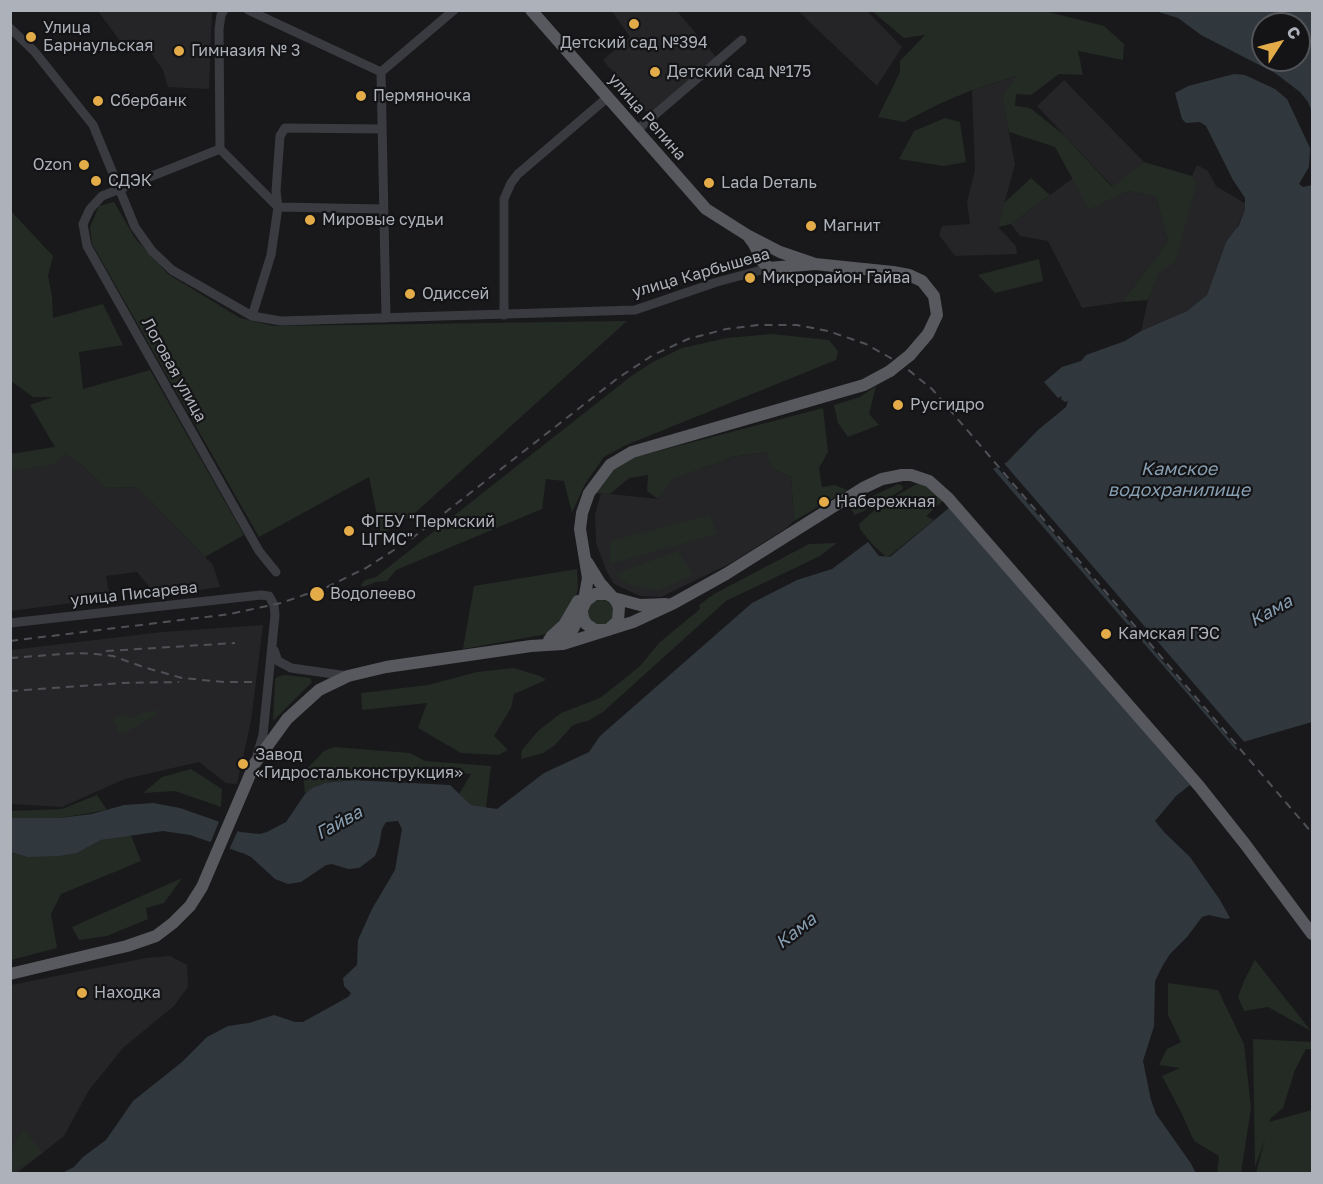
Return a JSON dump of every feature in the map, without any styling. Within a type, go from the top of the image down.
[{"type":"main road","name":"улица Репина","points":[[531,10],[706,209],[747,235],[780,252],[815,264]]},
{"type":"main road","points":[[747,235],[759,255],[775,267],[780,252]]},
{"type":"main road","name":"улица Карбышева","points":[[583,608],[588,585],[587,562],[580,536],[582,513],[589,493],[610,465],[632,452],[864,385],[890,371],[910,355],[928,334],[936,319],[936,303],[927,285],[909,275],[815,264],[775,267]]},
{"type":"main road","points":[[10,974],[128,946],[156,936],[173,923],[190,906],[202,887],[255,763],[280,727],[295,710],[319,690],[348,676],[386,667],[570,642],[633,622],[674,603],[882,479],[911,475],[929,481],[939,488],[953,504],[1199,786],[1312,934]]},
{"type":"main road","points":[[531,646],[548,640],[572,613],[583,586],[587,562]]},
{"type":"main road","name":"улица Карбышева","points":[[587,562],[600,584],[614,598]]},
{"type":"main road","points":[[531,646],[569,632],[578,621],[589,598],[596,594],[649,606],[674,603]]},
{"type":"main road","points":[[583,608],[583,618],[589,626],[598,631],[608,630],[616,624],[620,614],[614,598]]},
{"type":"street","points":[[224,10],[219,29],[220,149],[278,207],[383,209]]},
{"type":"street","points":[[248,10],[381,72]]},
{"type":"street","points":[[381,72],[454,10]]},
{"type":"street","name":"улица Карбышева","points":[[10,28],[34,51],[93,125],[135,227],[158,257],[172,270],[252,316],[281,321],[635,310],[775,267]]},
{"type":"street","points":[[637,130],[742,40]]},
{"type":"street","points":[[381,72],[386,318]]},
{"type":"street","points":[[504,315],[504,199],[511,183],[518,174],[608,98]]},
{"type":"street","points":[[252,316],[271,255],[278,207],[276,191],[280,136],[285,128],[382,129]]},
{"type":"street","name":"Логовая улица","points":[[220,149],[102,196],[90,209],[83,224],[87,246],[259,550],[276,572]]},
{"type":"street","points":[[753,272],[759,255]]},
{"type":"street","name":"улица Писарева","points":[[10,623],[261,595],[269,596],[274,605],[273,648]]},
{"type":"street","points":[[273,648],[278,661],[291,668],[348,676]]},
{"type":"street","points":[[255,763],[263,735],[273,648]]},
{"type":"shaded area","name":"Детский сад №175","points":[[611,10],[677,11],[716,57],[650,116],[603,60],[630,37]]},
{"type":"shaded area","name":"Гимназия № 3","points":[[98,11],[212,11],[209,89],[168,87],[163,70],[152,54],[133,42],[125,48]]},
{"type":"shaded area","points":[[798,11],[867,11],[902,47],[877,86]]},
{"type":"shaded area","points":[[872,11],[1045,11],[1104,26],[1124,44],[1123,60],[1078,51],[1083,75],[1059,74],[1031,95],[1016,94],[1015,106],[1030,108],[1064,135],[1112,187],[1144,162],[1192,176],[1197,182],[1175,262],[1159,273],[1148,300],[1122,302],[1168,241],[1156,197],[1129,191],[1089,209],[1055,147],[1009,132],[1002,96],[1016,76],[972,90],[904,122],[878,117],[900,72],[900,61],[925,35],[904,38]]},
{"type":"shaded area","points":[[1017,76],[1002,96],[1015,164],[998,227],[1016,246],[1017,254],[955,256],[939,235],[942,226],[970,224],[967,202],[975,170],[972,90]]},
{"type":"shaded area","points":[[1064,80],[1144,162],[1113,187],[1037,106]]},
{"type":"shaded area","points":[[945,118],[960,122],[966,162],[944,166],[899,159],[914,131]]},
{"type":"shaded area","points":[[1197,165],[1208,171],[1216,186],[1246,204],[1245,209],[1236,230],[1226,242],[1207,295],[1187,311],[1141,331],[1148,300],[1197,183],[1192,176]]},
{"type":"shaded area","points":[[1031,178],[1050,195],[1011,224],[998,227],[1004,203]]},
{"type":"shaded area","points":[[1073,178],[1089,208],[1129,191],[1156,197],[1168,241],[1122,302],[1082,308],[1048,241],[1020,236],[1011,224]]},
{"type":"shaded area","points":[[114,202],[135,238],[168,274],[240,318],[274,326],[627,321],[416,512],[381,535],[369,477],[259,537],[92,244],[90,227],[99,206]]},
{"type":"shaded area","points":[[11,211],[53,256],[48,276],[53,318],[103,304],[123,345],[79,352],[83,389],[150,370],[244,535],[205,557],[137,487],[106,488],[82,465],[65,454],[52,465],[11,471],[11,454],[55,447],[30,405],[53,397],[33,397],[11,381]]},
{"type":"shaded area","points":[[1039,259],[1043,281],[995,293],[978,275]]},
{"type":"shaded area","points":[[772,334],[829,340],[838,351],[836,360],[624,446],[604,457],[585,484],[572,513],[564,481],[546,479],[542,509],[396,570],[387,581],[363,587],[361,585],[365,580],[376,577],[630,377],[651,363],[682,348],[727,338]]},
{"type":"shaded area","points":[[876,386],[869,414],[879,425],[848,437],[838,423],[834,405],[860,397]]},
{"type":"shaded area","points":[[823,408],[828,452],[819,468],[822,487],[835,485],[847,490],[794,521],[791,477],[772,468],[766,452],[733,457],[673,479],[658,499],[647,491],[648,475],[629,478],[610,494],[595,493],[611,472],[628,459]]},
{"type":"shaded area","points":[[55,447],[82,465],[106,488],[137,487],[213,565],[220,587],[157,596],[137,572],[106,576],[110,598],[11,611],[11,454]]},
{"type":"shaded area","points":[[766,452],[772,468],[791,477],[794,521],[785,529],[731,563],[661,597],[640,596],[614,584],[596,543],[595,515],[601,493],[658,499],[672,479],[733,457]]},
{"type":"shaded area","points":[[920,482],[944,500],[926,516],[934,520],[887,558],[872,544],[860,529],[859,524],[880,505]]},
{"type":"shaded area","points":[[898,484],[903,486],[902,490],[888,498],[878,500],[864,511],[855,515],[851,509],[873,496]]},
{"type":"shaded area","points":[[710,515],[717,534],[610,564],[610,541]]},
{"type":"shaded area","points":[[837,543],[820,556],[726,601],[603,712],[590,720],[573,725],[554,746],[543,753],[521,759],[522,750],[538,731],[561,713],[600,698],[639,667],[660,642],[700,609],[699,605],[714,594],[809,544]]},
{"type":"shaded area","points":[[678,551],[693,575],[657,591],[628,584],[615,574]]},
{"type":"shaded area","points":[[577,569],[578,589],[573,606],[563,622],[547,634],[463,649],[474,586]]},
{"type":"shaded area","points":[[601,600],[610,604],[614,613],[610,622],[601,626],[592,622],[588,613],[592,604]]},
{"type":"shaded area","points":[[263,625],[251,721],[237,784],[226,783],[199,762],[125,779],[62,807],[11,804],[11,650],[162,632]]},
{"type":"shaded area","points":[[514,668],[546,680],[514,694],[511,708],[494,736],[508,750],[498,755],[461,753],[418,728],[427,703],[362,710],[361,693],[428,685],[477,672]]},
{"type":"shaded area","points":[[285,675],[310,678],[312,682],[273,721],[275,679]]},
{"type":"shaded area","points":[[158,710],[155,715],[123,734],[117,731],[112,720],[117,716],[126,715],[133,718],[141,713]]},
{"type":"shaded area","points":[[334,747],[410,753],[425,761],[491,766],[486,808],[471,805],[459,794],[471,774],[361,767],[354,780],[325,783],[312,788],[305,794],[303,773],[324,751]]},
{"type":"shaded area","points":[[191,769],[222,789],[221,807],[175,791],[143,793],[162,777]]},
{"type":"shaded area","points":[[97,795],[107,810],[60,818],[11,818],[10,811],[62,809]]},
{"type":"shaded area","points":[[131,835],[141,861],[61,894],[51,914],[57,948],[11,960],[11,852],[27,857],[77,853],[101,840]]},
{"type":"shaded area","points":[[182,878],[164,903],[146,908],[148,919],[107,936],[79,940],[72,927]]},
{"type":"shaded area","points":[[170,956],[187,965],[188,987],[174,1006],[124,1047],[89,1090],[64,1136],[17,1173],[11,1174],[11,985],[146,958]]},
{"type":"shaded area","points":[[1255,960],[1311,1031],[1268,1007],[1244,1011],[1238,997]]},
{"type":"shaded area","points":[[1168,983],[1218,990],[1244,1044],[1251,1108],[1241,1173],[1217,1173],[1219,1156],[1194,1141],[1162,1076],[1180,1068],[1159,1065],[1167,1049],[1181,1042],[1168,1015]]},
{"type":"shaded area","points":[[1253,1039],[1312,1042],[1312,1049],[1306,1049],[1295,1070],[1283,1108],[1269,1122],[1312,1110],[1312,1173],[1256,1173],[1265,1139],[1255,1167]]},
{"type":"shaded area","points":[[23,1129],[43,1153],[11,1173],[11,1150]]},
{"type":"water","points":[[1155,11],[1312,11],[1312,112],[1300,92],[1273,72],[1311,72],[1311,12],[1251,12],[1251,61],[1201,35],[1178,18]]},
{"type":"water","name":"Камское водохранилище","points":[[1234,74],[1245,75],[1275,89],[1287,99],[1310,148],[1309,167],[1299,184],[1303,187],[1312,185],[1312,722],[1243,742],[1236,750],[993,469],[1007,462],[1038,430],[1066,407],[1068,401],[1061,399],[1062,396],[1058,398],[1044,382],[1062,367],[1081,361],[1086,355],[1125,341],[1141,331],[1187,311],[1207,295],[1226,242],[1239,225],[1245,209],[1245,198],[1233,180],[1206,126],[1200,122],[1186,123],[1182,119],[1175,93],[1188,86]]},
{"type":"water","points":[[950,507],[1190,785],[1176,796],[1155,821],[1190,857],[1230,918],[1209,915],[1202,917],[1163,965],[1155,981],[1154,1026],[1143,1061],[1156,1114],[1196,1173],[62,1173],[74,1167],[83,1157],[106,1140],[133,1101],[182,1062],[207,1037],[228,1026],[249,1023],[274,1015],[295,1022],[303,1022],[348,997],[351,993],[344,986],[343,978],[357,965],[358,940],[372,909],[395,870],[402,829],[398,821],[386,822],[375,856],[359,868],[348,869],[332,864],[326,865],[301,882],[288,884],[275,879],[245,854],[190,835],[163,831],[101,840],[77,853],[27,857],[11,852],[10,818],[60,818],[92,814],[124,805],[153,803],[180,808],[240,832],[260,834],[286,822],[305,794],[312,788],[325,783],[354,780],[450,785],[471,805],[497,809],[544,773],[589,752],[600,736],[752,603],[797,580],[832,569],[868,542],[879,556],[890,557]]},
{"type":"pier","points":[[1002,461],[1246,744],[1239,750],[996,466]]},
{"type":"pier","points":[[220,819],[239,828],[228,852],[210,844]]},
{"type":"railway","points":[[10,641],[230,614],[281,603],[327,587],[366,568],[411,539],[618,378],[653,355],[688,339],[726,329],[758,325],[797,325],[828,331],[866,344],[901,364],[932,389],[1312,833]]},
{"type":"railway","points":[[106,651],[235,643]]},
{"type":"railway","points":[[10,658],[76,653],[96,654],[113,656],[182,678],[256,682]]},
{"type":"railway","points":[[10,691],[122,683],[179,682]]},
{"type":"place","name":"Детский сад №394","points":[[634,24]]},
{"type":"place","name":"Улица Барнаульская","points":[[31,37]]},
{"type":"place","name":"Гимназия № 3","points":[[179,51]]},
{"type":"place","name":"Детский сад №175","points":[[655,72]]},
{"type":"place","name":"Пермяночка","points":[[361,96]]},
{"type":"place","name":"Сбербанк","points":[[98,101]]},
{"type":"place","name":"Ozon","points":[[84,165]]},
{"type":"place","name":"СДЭК","points":[[96,181]]},
{"type":"place","name":"Lada Dеталь","points":[[709,183]]},
{"type":"place","name":"Мировые судьи","points":[[310,220]]},
{"type":"place","name":"Магнит","points":[[811,226]]},
{"type":"place","name":"Микрорайон Гайва","points":[[750,278]]},
{"type":"place","name":"Одиссей","points":[[410,294]]},
{"type":"place","name":"Русгидро","points":[[898,405]]},
{"type":"place","name":"Набережная","points":[[824,502]]},
{"type":"place","name":"ФГБУ \"Пермский ЦГМС\"","points":[[349,531]]},
{"type":"place","name":"Водолеево","points":[[317,594]]},
{"type":"place","name":"Камская ГЭС","points":[[1106,634]]},
{"type":"place","name":"Завод «Гидростальконструкция»","points":[[243,764]]},
{"type":"place","name":"Находка","points":[[82,993]]},
{"type":"water label","name":"Кама","points":[[1271,611]]},
{"type":"water label","name":"Гайва","points":[[339,823]]},
{"type":"water label","name":"Кама","points":[[796,931]]}]
